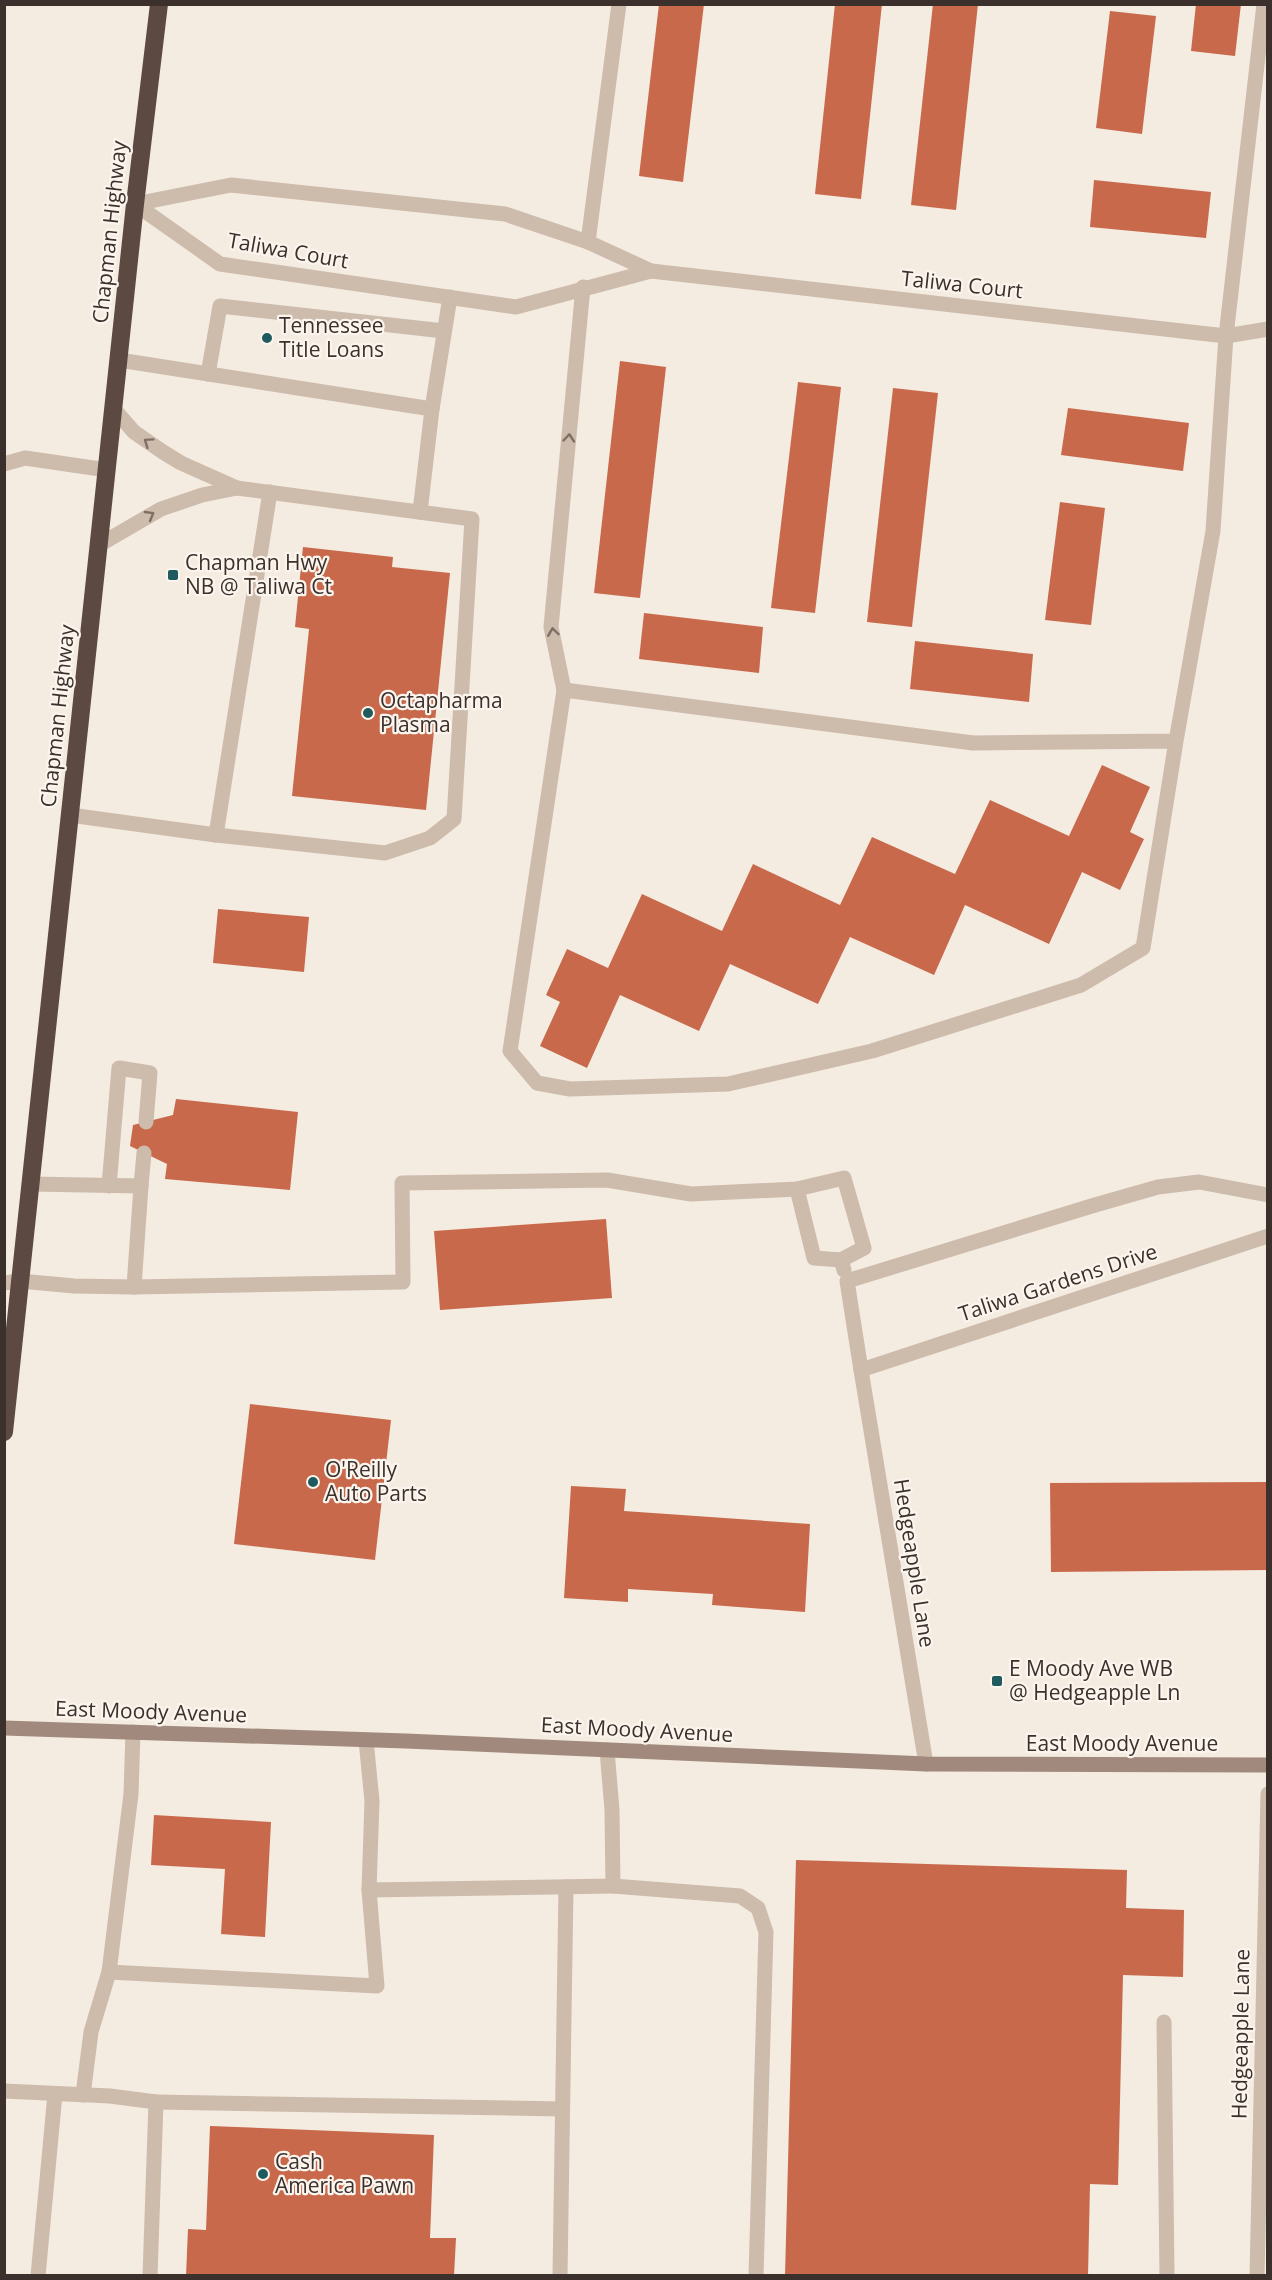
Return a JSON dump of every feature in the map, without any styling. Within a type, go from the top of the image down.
[{"type":"highway","name":"Chapman Highway","points":[[4,1432],[12,1282],[30,1184],[135,204],[159,4]]},
{"type":"main road","name":"East Moody Avenue","points":[[4,1728],[366,1740],[926,1764],[1268,1765]]},
{"type":"street","points":[[588,242],[619,4]]},
{"type":"street","points":[[583,287],[551,627],[564,690],[510,1051],[537,1083],[570,1089],[728,1084],[872,1051],[1081,985],[1143,948],[1213,531],[1226,336],[1264,4]]},
{"type":"street","name":"Taliwa Court","points":[[135,204],[231,185],[505,214],[588,242],[651,271],[1226,336],[1268,329]]},
{"type":"street","name":"Taliwa Court","points":[[135,204],[220,264],[516,307],[583,287],[651,271]]},
{"type":"street","points":[[420,512],[432,409],[450,297]]},
{"type":"street","points":[[208,374],[220,306],[444,331]]},
{"type":"street","points":[[119,360],[432,409]]},
{"type":"street","points":[[70,815],[216,835],[385,853],[430,838],[454,819],[472,519],[237,488],[181,463],[163,452],[134,432],[113,408]]},
{"type":"street","points":[[4,464],[26,458],[107,470]]},
{"type":"street","points":[[99,544],[161,509],[202,495],[237,488]]},
{"type":"street","points":[[216,835],[270,492]]},
{"type":"street","points":[[564,690],[973,743],[1176,741]]},
{"type":"street","points":[[109,1186],[119,1068],[150,1073],[146,1122]]},
{"type":"street","points":[[135,1287],[144,1153]]},
{"type":"street","points":[[12,1282],[135,1287],[403,1282],[402,1183],[607,1180],[691,1194],[796,1190],[844,1178],[864,1248],[841,1260],[814,1258],[796,1190]]},
{"type":"street","points":[[847,1281],[1095,1204],[1158,1187],[1199,1182],[1268,1195]]},
{"type":"street","points":[[30,1184],[141,1186]]},
{"type":"street","name":"Taliwa Gardens Drive","points":[[861,1370],[1268,1236]]},
{"type":"street","name":"Hedgeapple Lane","points":[[841,1260],[847,1281],[926,1764]]},
{"type":"street","points":[[83,2095],[91,2032],[109,1972],[131,1794],[133,1732]]},
{"type":"street","points":[[109,1972],[377,1986],[369,1890],[372,1802],[366,1740]]},
{"type":"street","points":[[607,1750],[612,1810],[613,1886]]},
{"type":"street","name":"Hedgeapple Lane","points":[[1257,2276],[1268,1794]]},
{"type":"street","points":[[369,1890],[613,1886],[740,1896],[758,1908],[766,1932],[756,2276]]},
{"type":"street","points":[[560,2276],[566,1887]]},
{"type":"street","points":[[1164,2022],[1167,2276]]},
{"type":"street","points":[[4,2091],[156,2102],[562,2109]]},
{"type":"street","points":[[38,2276],[55,2094]]},
{"type":"street","points":[[150,2276],[156,2102]]},
{"type":"building","points":[[659,4],[704,4],[683,182],[639,176]]},
{"type":"building","points":[[835,4],[882,4],[861,199],[815,194]]},
{"type":"building","points":[[933,4],[978,4],[956,210],[911,205]]},
{"type":"building","points":[[1196,4],[1241,4],[1235,56],[1191,51]]},
{"type":"building","points":[[1110,11],[1156,16],[1142,134],[1096,128]]},
{"type":"building","points":[[1094,180],[1211,192],[1206,238],[1090,227]]},
{"type":"building","points":[[620,361],[666,367],[640,598],[594,593]]},
{"type":"building","points":[[798,382],[841,387],[815,613],[771,608]]},
{"type":"building","points":[[893,388],[938,393],[912,627],[867,622]]},
{"type":"building","points":[[1068,408],[1189,423],[1183,471],[1061,455]]},
{"type":"building","points":[[1060,502],[1105,508],[1091,625],[1045,620]]},
{"type":"building","name":"Octapharma Plasma","points":[[303,547],[393,557],[392,567],[450,573],[426,810],[292,796],[309,629],[295,627]]},
{"type":"building","points":[[644,613],[763,627],[759,673],[639,659]]},
{"type":"building","points":[[915,641],[1033,654],[1029,702],[910,689]]},
{"type":"building","points":[[1102,765],[1150,787],[1130,832],[1144,839],[1120,890],[1082,872],[1049,944],[965,905],[934,975],[850,937],[818,1004],[730,964],[699,1031],[620,995],[587,1068],[540,1046],[560,1002],[546,995],[567,949],[608,968],[642,894],[722,931],[753,864],[840,905],[872,837],[955,874],[990,800],[1069,836]]},
{"type":"building","points":[[218,909],[309,917],[304,972],[213,963]]},
{"type":"building","points":[[176,1099],[298,1112],[290,1190],[165,1179],[167,1164],[130,1146],[133,1125],[173,1115]]},
{"type":"building","points":[[606,1219],[612,1298],[440,1310],[434,1231]]},
{"type":"building","name":"O'Reilly Auto Parts","points":[[250,1404],[391,1420],[375,1560],[234,1544]]},
{"type":"building","points":[[1268,1482],[1268,1570],[1051,1572],[1050,1483]]},
{"type":"building","points":[[571,1486],[626,1489],[624,1511],[810,1524],[805,1612],[712,1605],[713,1594],[628,1589],[628,1602],[564,1598]]},
{"type":"building","points":[[154,1815],[271,1822],[265,1937],[221,1934],[225,1869],[151,1865]]},
{"type":"building","points":[[796,1860],[1127,1870],[1126,1908],[1184,1910],[1183,1977],[1123,1975],[1118,2185],[1090,2184],[1088,2276],[785,2276]]},
{"type":"building","points":[[210,2126],[434,2135],[430,2238],[456,2238],[454,2276],[186,2276],[188,2229],[206,2230]]},
{"type":"place","name":"Tennessee Title Loans","points":[[267,338]]},
{"type":"place","name":"Chapman Hwy NB @ Taliwa Ct","points":[[173,575]]},
{"type":"place","name":"Octapharma Plasma","points":[[368,713]]},
{"type":"place","name":"O'Reilly Auto Parts","points":[[313,1482]]},
{"type":"place","name":"E Moody Ave WB @ Hedgeapple Ln","points":[[997,1681]]},
{"type":"place","name":"Cash America Pawn","points":[[263,2174]]}]
